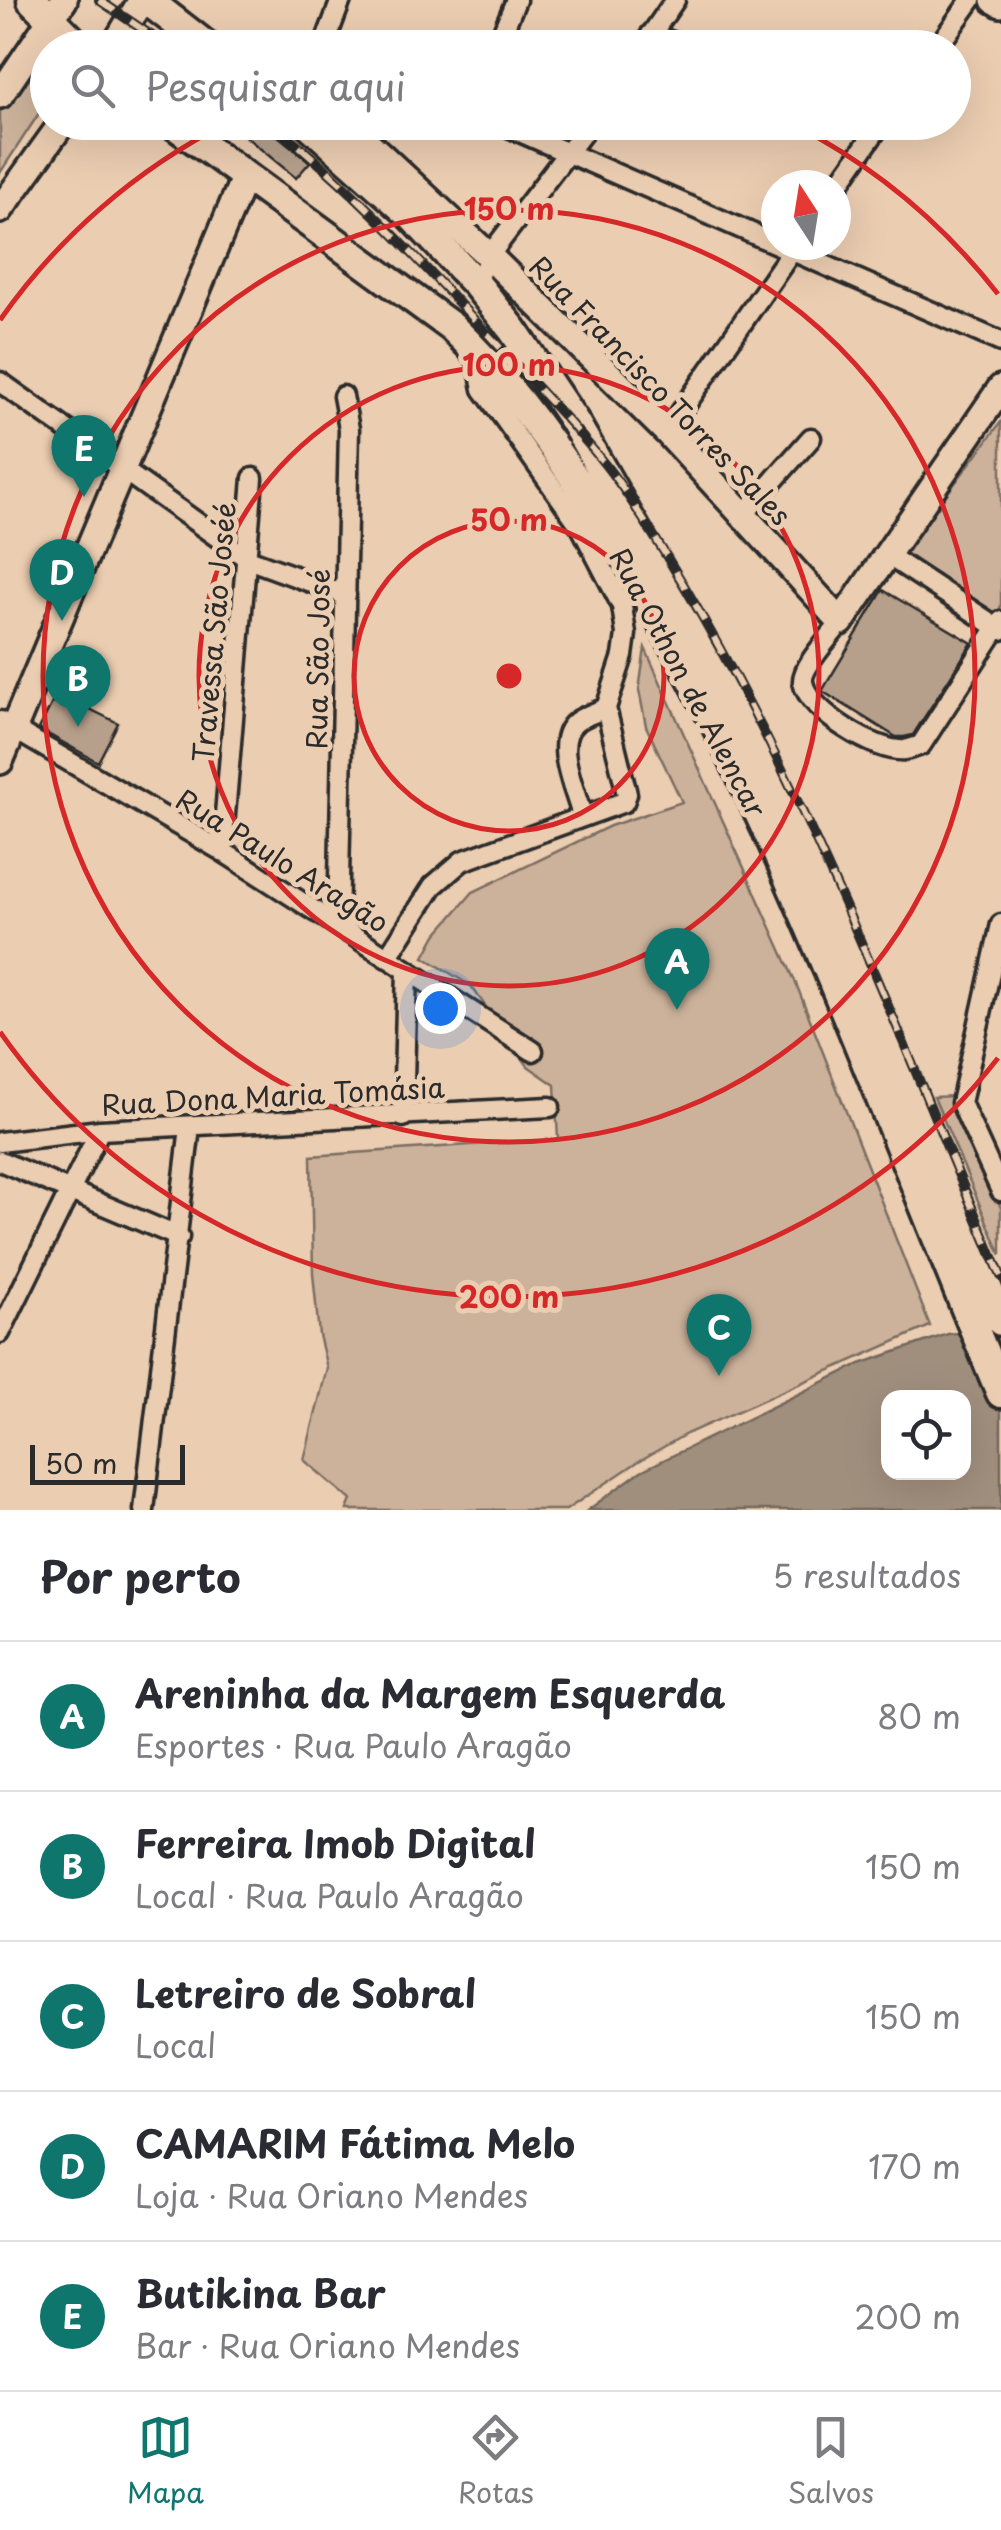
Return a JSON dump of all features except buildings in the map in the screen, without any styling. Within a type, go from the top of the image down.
[{"type":"main road","points":[[145,0],[185,30]]},
{"type":"main road","points":[[49,7],[66,30]]},
{"type":"main road","name":"Rua Othon de Alencar","points":[[194,140],[404,291],[476,350],[547,439],[657,612],[727,746],[772,838],[956,1252],[1001,1322]]},
{"type":"main road","name":"Rua Othon de Alencar","points":[[326,140],[411,216],[513,330],[574,421],[756,745],[814,869],[956,1252],[1001,1393]]},
{"type":"street","points":[[125,30],[145,0]]},
{"type":"street","points":[[330,30],[341,0]]},
{"type":"street","points":[[504,30],[516,0]]},
{"type":"street","points":[[653,30],[675,0]]},
{"type":"street","points":[[950,30],[971,0]]},
{"type":"street","points":[[994,0],[1001,4]]},
{"type":"street","points":[[36,30],[49,7]]},
{"type":"street","points":[[0,95],[30,41]]},
{"type":"street","points":[[0,210],[50,140]]},
{"type":"street","name":"Rua Francisco Torres Sales","points":[[365,140],[667,432],[841,622]]},
{"type":"street","points":[[538,140],[761,235]]},
{"type":"street","points":[[477,286],[489,256],[579,140]]},
{"type":"street","points":[[849,170],[869,140]]},
{"type":"street","points":[[0,761],[7,725],[121,471],[244,178]]},
{"type":"street","points":[[667,432],[786,260]]},
{"type":"street","points":[[818,260],[1001,342]]},
{"type":"street","points":[[387,958],[433,886],[462,861],[624,802],[627,785],[606,708],[623,656],[626,634],[622,606],[580,527],[483,389],[476,350]]},
{"type":"street","points":[[0,382],[248,560],[346,595]]},
{"type":"street","points":[[889,556],[1000,626],[920,745],[904,750],[889,748],[839,725],[810,697],[803,683],[804,670],[889,556],[1001,388]]},
{"type":"street","name":"Rua São José","points":[[338,924],[349,430],[342,396]]},
{"type":"street","points":[[744,516],[812,438]]},
{"type":"street","name":"Travessa São Joséé","points":[[222,851],[253,478]]},
{"type":"street","points":[[582,816],[564,748],[567,734],[576,722],[606,708]]},
{"type":"street","name":"Rua Paulo Aragão","points":[[7,725],[222,851],[533,1051]]},
{"type":"street","points":[[1001,924],[961,1103],[1001,1191]]},
{"type":"street","points":[[403,1116],[408,970]]},
{"type":"street","name":"Rua Dona Maria Tomásia","points":[[0,1142],[100,1130],[550,1106]]},
{"type":"street","points":[[144,1510],[190,1127]]},
{"type":"street","points":[[0,1333],[100,1130]]},
{"type":"street","points":[[0,1162],[179,1237]]},
{"type":"shaded area","points":[[30,68],[30,127],[0,173],[0,112]]},
{"type":"shaded area","points":[[1001,422],[1001,606],[997,614],[901,555]]},
{"type":"shaded area","points":[[645,648],[795,981],[930,1326],[686,1434],[566,1510],[347,1510],[351,1500],[304,1460],[327,1368],[319,1335],[313,1273],[311,1156],[558,1139],[555,1085],[528,1066],[471,986],[424,957],[436,935],[473,892],[610,826],[682,802],[646,726],[639,690]]},
{"type":"shaded area","points":[[955,1096],[1001,1208],[1001,1255],[934,1097]]},
{"type":"shaded area","points":[[1001,1329],[1001,1510],[588,1510],[641,1471],[860,1364],[948,1334]]},
{"type":"railway","points":[[99,0],[143,30]]},
{"type":"railway","points":[[291,140],[364,205],[569,422],[626,493],[684,585],[737,680],[832,875],[1001,1276]]},
{"type":"place","name":"Butikina Bar","points":[[84,497]]},
{"type":"place","name":"CAMARIM Fátima Melo","points":[[62,621]]},
{"type":"place","name":"Ferreira Imob Digital","points":[[78,727]]},
{"type":"place","name":"Areninha da Margem Esquerda","points":[[677,1010]]},
{"type":"place","name":"Letreiro de Sobral","points":[[719,1376]]}]
